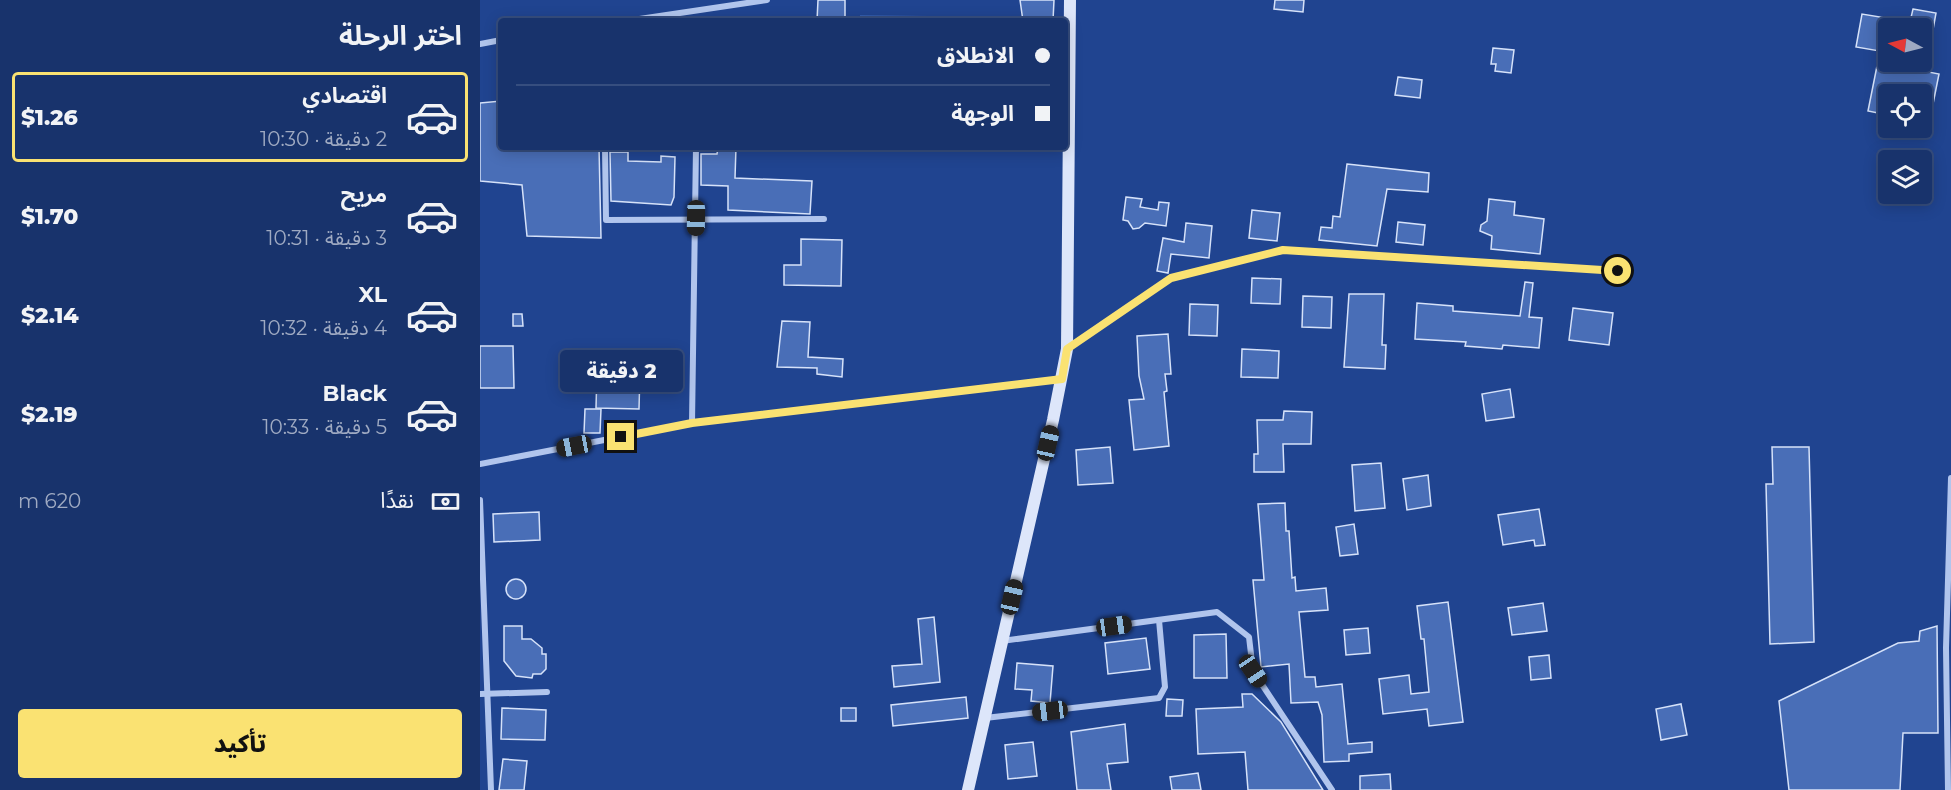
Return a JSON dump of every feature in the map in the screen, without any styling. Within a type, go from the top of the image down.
[{"type":"street","points":[[647,18],[697,11],[714,4],[767,0]]},
{"type":"street","points":[[968,790],[1067,349],[1070,0]]},
{"type":"street","points":[[697,11],[697,18]]},
{"type":"street","points":[[480,44],[498,41]]},
{"type":"street","points":[[605,150],[606,220],[825,219]]},
{"type":"street","points":[[692,423],[696,150]]},
{"type":"street","points":[[1067,349],[1171,278],[1283,250],[1618,271]]},
{"type":"street","points":[[480,464],[692,423],[1062,379]]},
{"type":"street","points":[[1948,790],[1951,478]]},
{"type":"street","points":[[480,500],[491,790]]},
{"type":"street","points":[[1002,642],[1217,612],[1249,637],[1253,671],[1332,790]]},
{"type":"street","points":[[984,718],[1159,698],[1165,687],[1159,620]]},
{"type":"street","points":[[480,694],[547,692]]},
{"type":"shaded area","points":[[860,15],[930,16],[930,18],[860,18]]},
{"type":"building","points":[[818,0],[845,0],[845,18],[817,18]]},
{"type":"building","points":[[1020,0],[1054,0],[1053,18],[1023,18]]},
{"type":"building","points":[[1275,0],[1304,0],[1303,12],[1274,9]]},
{"type":"building","points":[[1913,9],[1936,13],[1932,35],[1932,18],[1911,18]]},
{"type":"building","points":[[1862,14],[1886,18],[1878,18],[1878,51],[1856,47]]},
{"type":"building","points":[[1493,48],[1514,50],[1511,73],[1495,71],[1496,64],[1491,64]]},
{"type":"building","points":[[1878,61],[1878,72],[1939,74],[1932,109],[1932,84],[1878,84],[1878,113],[1868,111]]},
{"type":"building","points":[[1398,77],[1422,80],[1420,98],[1395,95]]},
{"type":"building","points":[[498,101],[498,150],[599,150],[601,238],[527,236],[522,185],[480,181],[480,103]]},
{"type":"building","points":[[718,150],[736,150],[735,178],[812,181],[810,214],[728,210],[728,186],[701,185],[701,154],[717,154]]},
{"type":"building","points":[[610,152],[628,152],[628,161],[661,162],[661,156],[675,157],[674,197],[671,205],[611,201]]},
{"type":"building","points":[[1347,164],[1429,173],[1428,192],[1387,189],[1377,246],[1319,240],[1321,227],[1332,228],[1333,216],[1340,217]]},
{"type":"building","points":[[1126,197],[1142,199],[1140,207],[1158,210],[1159,202],[1169,203],[1166,226],[1145,223],[1133,229],[1128,221],[1123,220]]},
{"type":"building","points":[[1489,199],[1515,202],[1514,215],[1544,219],[1540,254],[1491,249],[1492,236],[1480,231],[1481,225],[1487,221]]},
{"type":"building","points":[[1252,210],[1280,213],[1277,241],[1249,238]]},
{"type":"building","points":[[1398,222],[1425,225],[1423,245],[1396,242]]},
{"type":"building","points":[[1186,223],[1212,226],[1209,258],[1171,254],[1168,273],[1157,271],[1163,238],[1184,242]]},
{"type":"building","points":[[801,239],[842,240],[841,286],[784,285],[784,265],[801,265]]},
{"type":"building","points":[[1252,278],[1281,279],[1280,304],[1251,303]]},
{"type":"building","points":[[1525,282],[1533,283],[1529,317],[1542,318],[1539,348],[1503,345],[1502,349],[1465,346],[1466,342],[1415,339],[1417,303],[1453,306],[1453,311],[1520,316]]},
{"type":"building","points":[[1349,294],[1384,294],[1382,345],[1386,345],[1385,369],[1344,367]]},
{"type":"building","points":[[1303,296],[1332,297],[1331,328],[1302,327]]},
{"type":"building","points":[[1190,304],[1218,305],[1217,336],[1189,335]]},
{"type":"building","points":[[1573,308],[1613,313],[1609,345],[1569,340]]},
{"type":"building","points":[[513,314],[522,314],[523,326],[513,326]]},
{"type":"building","points":[[782,321],[810,322],[808,357],[843,359],[842,377],[817,374],[817,368],[777,367]]},
{"type":"building","points":[[1168,334],[1171,374],[1165,374],[1167,391],[1164,392],[1169,446],[1134,450],[1129,400],[1144,399],[1139,376],[1137,336]]},
{"type":"building","points":[[480,346],[513,346],[514,388],[480,388]]},
{"type":"building","points":[[1242,349],[1279,351],[1278,378],[1241,377]]},
{"type":"building","points":[[597,370],[640,371],[639,409],[596,408]]},
{"type":"building","points":[[1510,389],[1514,417],[1486,421],[1482,394]]},
{"type":"building","points":[[585,409],[601,409],[600,433],[584,433]]},
{"type":"building","points":[[1284,411],[1312,412],[1311,444],[1283,444],[1284,472],[1254,472],[1254,454],[1258,454],[1257,420],[1283,420]]},
{"type":"building","points":[[1110,447],[1113,483],[1078,485],[1076,450]]},
{"type":"building","points":[[1772,447],[1809,447],[1814,642],[1770,644],[1766,484],[1773,484]]},
{"type":"building","points":[[1381,463],[1385,508],[1355,511],[1352,465]]},
{"type":"building","points":[[1428,475],[1431,506],[1407,510],[1403,479]]},
{"type":"building","points":[[1285,503],[1286,531],[1289,531],[1292,578],[1295,577],[1296,591],[1326,588],[1328,610],[1299,612],[1305,677],[1315,677],[1316,687],[1342,684],[1348,744],[1372,742],[1372,752],[1349,754],[1349,761],[1324,762],[1322,715],[1318,702],[1291,703],[1289,664],[1261,667],[1253,580],[1264,580],[1258,504]]},
{"type":"building","points":[[1539,509],[1545,545],[1535,546],[1534,540],[1503,545],[1498,515]]},
{"type":"building","points":[[539,512],[540,540],[494,542],[493,514]]},
{"type":"building","points":[[1354,524],[1358,554],[1340,556],[1336,527]]},
{"type":"building","points":[[516,579],[523,582],[526,589],[523,596],[516,599],[509,596],[506,589],[509,582]]},
{"type":"building","points":[[1448,602],[1463,722],[1429,726],[1427,709],[1383,714],[1379,679],[1409,675],[1411,694],[1429,692],[1424,639],[1421,639],[1417,606]]},
{"type":"building","points":[[1543,603],[1547,631],[1512,635],[1508,608]]},
{"type":"building","points":[[934,617],[940,682],[894,687],[892,666],[922,664],[918,619]]},
{"type":"building","points":[[504,626],[522,626],[522,639],[531,639],[542,648],[542,654],[546,654],[546,669],[541,674],[533,674],[532,678],[516,676],[504,661]]},
{"type":"building","points":[[1937,626],[1938,733],[1903,733],[1900,790],[1789,790],[1779,701],[1898,643],[1919,641],[1920,631]]},
{"type":"building","points":[[1368,628],[1370,653],[1346,655],[1344,630]]},
{"type":"building","points":[[1226,634],[1227,678],[1194,678],[1194,635]]},
{"type":"building","points":[[1146,638],[1150,669],[1108,674],[1105,643]]},
{"type":"building","points":[[1549,655],[1551,678],[1531,680],[1529,657]]},
{"type":"building","points":[[1017,663],[1053,666],[1050,703],[1031,701],[1032,690],[1015,689]]},
{"type":"building","points":[[1242,694],[1252,694],[1281,722],[1323,790],[1248,790],[1245,752],[1198,754],[1196,709],[1243,707]]},
{"type":"building","points":[[966,697],[968,718],[893,726],[891,705]]},
{"type":"building","points":[[1167,699],[1183,700],[1182,716],[1166,716]]},
{"type":"building","points":[[1681,704],[1687,735],[1661,740],[1656,709]]},
{"type":"building","points":[[502,708],[546,710],[545,740],[501,739]]},
{"type":"building","points":[[841,708],[856,708],[856,721],[841,721]]},
{"type":"building","points":[[1125,724],[1128,762],[1107,764],[1111,790],[1077,790],[1071,732]]},
{"type":"building","points":[[1033,742],[1037,776],[1008,779],[1005,745]]},
{"type":"building","points":[[503,759],[527,761],[524,790],[499,790]]},
{"type":"building","points":[[1198,773],[1201,790],[1172,790],[1170,777]]},
{"type":"building","points":[[1390,774],[1391,790],[1360,790],[1360,776]]},
{"type":"route","points":[[621,437],[692,423],[1062,379],[1067,349],[1171,278],[1283,250],[1618,271]]}]
